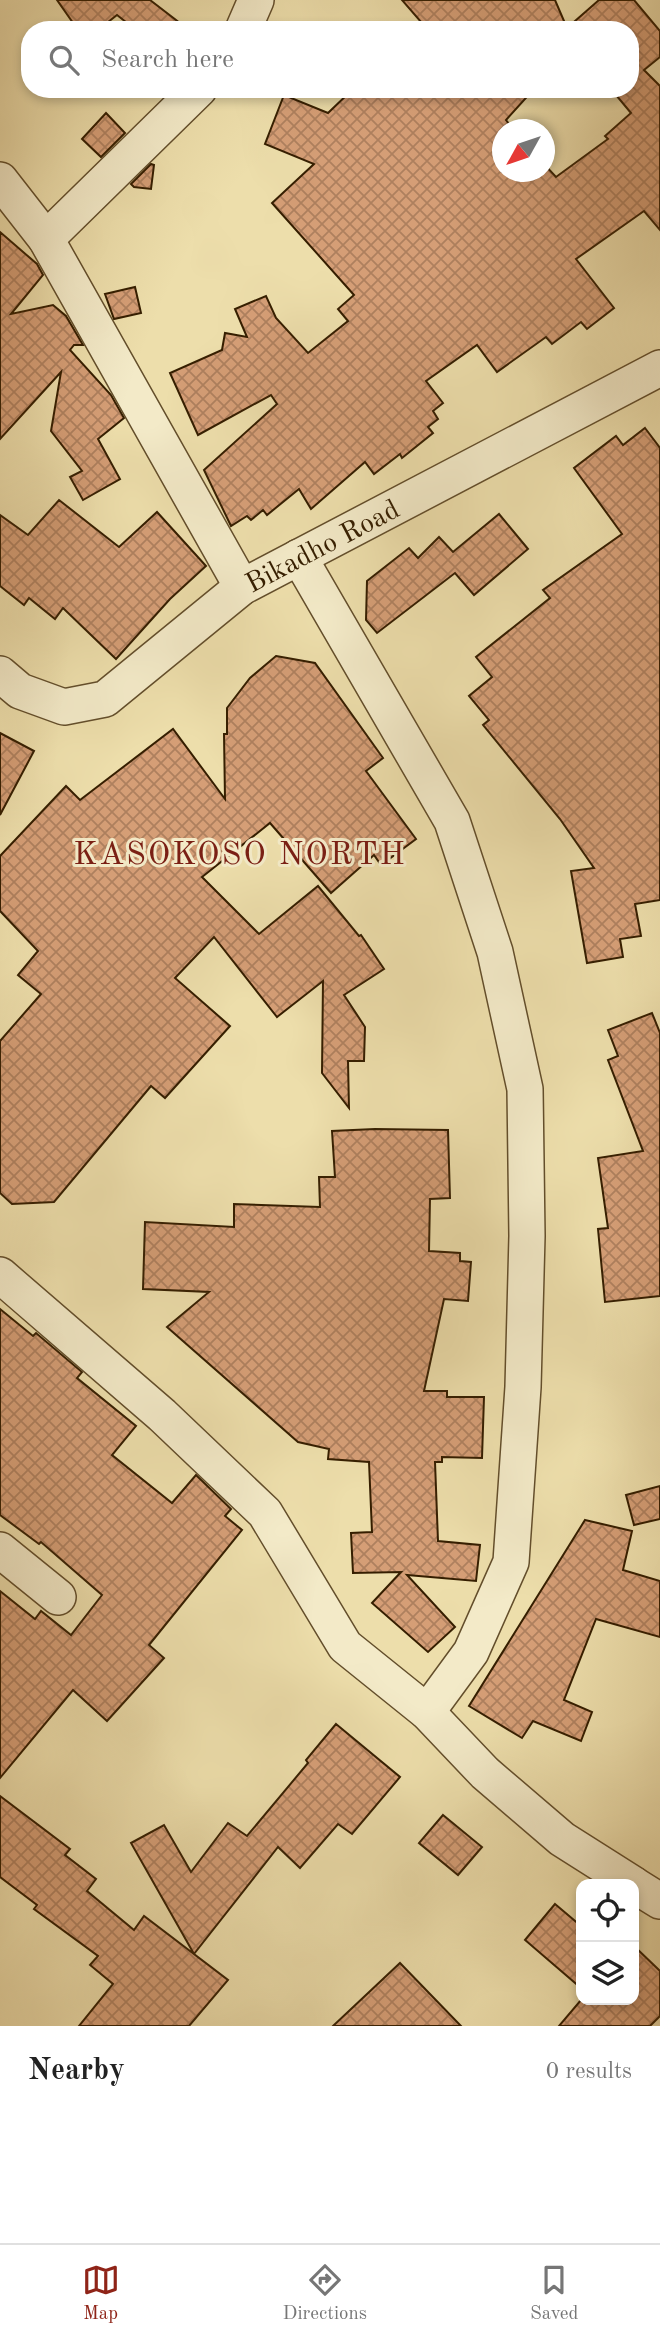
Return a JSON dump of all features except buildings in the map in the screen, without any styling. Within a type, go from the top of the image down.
[{"type":"street","points":[[247,21],[256,0]]},
{"type":"street","points":[[47,239],[190,98]]},
{"type":"street","points":[[0,180],[47,239],[242,587]]},
{"type":"street","name":"Bikadho Road","points":[[0,674],[20,691],[64,707],[105,699],[242,587],[660,368]]},
{"type":"street","points":[[299,557],[452,821],[495,953],[525,1089],[527,1236],[511,1562],[471,1652],[427,1712]]},
{"type":"street","points":[[0,1275],[162,1415],[265,1513],[345,1646],[427,1712],[485,1773],[562,1839],[625,1879]]},
{"type":"street","points":[[0,1550],[58,1597]]},
{"type":"street","points":[[639,1888],[660,1901]]},
{"type":"district","name":"KASOKOSO NORTH","points":[[240,853]]}]
